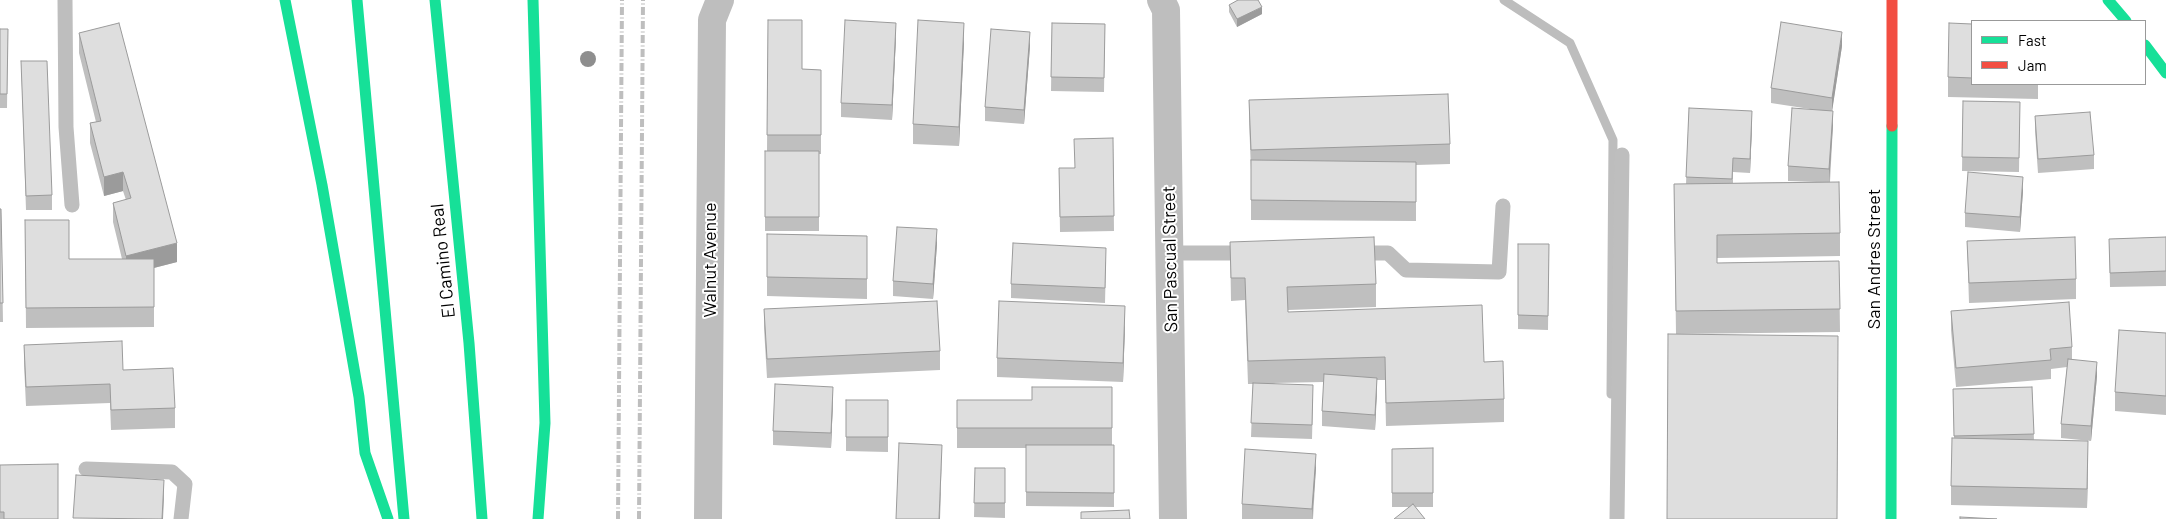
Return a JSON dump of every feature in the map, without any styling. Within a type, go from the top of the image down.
[{"type":"main road","points":[[284,0],[324,194],[359,397],[364,453],[388,519]]},
{"type":"main road","points":[[357,0],[404,519]]},
{"type":"main road","name":"El Camino Real","points":[[434,0],[469,343],[482,519]]},
{"type":"main road","points":[[534,0],[545,423],[538,519]]},
{"type":"main road","name":"San Andres Street","points":[[1891,519],[1892,0]]},
{"type":"main road","points":[[2108,0],[2125,20]]},
{"type":"street","name":"San Pascual Street","points":[[1161,0],[1166,10],[1173,519]]},
{"type":"street","name":"Walnut Avenue","points":[[708,519],[712,20],[719,1]]},
{"type":"lane","points":[[65,0],[66,127],[72,205]]},
{"type":"lane","points":[[1617,519],[1622,155]]},
{"type":"lane","points":[[1338,253],[1388,253],[1406,270],[1499,272],[1503,206]]},
{"type":"lane","points":[[1170,252],[1259,252]]},
{"type":"lane","points":[[86,469],[172,472],[185,484],[181,519]]},
{"type":"building","points":[[1238,0],[1258,0],[1262,7],[1237,19],[1229,5]]},
{"type":"building","points":[[768,20],[802,20],[802,69],[821,70],[821,135],[767,135]]},
{"type":"building","points":[[845,20],[896,23],[892,105],[841,103]]},
{"type":"building","points":[[918,20],[964,23],[959,127],[913,124]]},
{"type":"building","points":[[1781,22],[1842,32],[1832,98],[1771,88]]},
{"type":"building","points":[[119,23],[177,243],[126,256],[113,203],[131,198],[123,172],[104,177],[90,123],[101,121],[79,33]]},
{"type":"building","points":[[1052,23],[1105,24],[1104,78],[1051,77]]},
{"type":"building","points":[[1949,23],[1971,24],[1971,78],[1948,77]]},
{"type":"building","points":[[0,29],[8,29],[7,94],[0,94]]},
{"type":"building","points":[[991,29],[1030,32],[1024,110],[985,107]]},
{"type":"building","points":[[21,61],[47,61],[52,195],[26,196]]},
{"type":"building","points":[[1448,94],[1450,144],[1251,150],[1249,100]]},
{"type":"building","points":[[1963,101],[2020,102],[2019,158],[1962,157]]},
{"type":"building","points":[[1689,108],[1752,111],[1750,159],[1733,158],[1732,179],[1686,177]]},
{"type":"building","points":[[1792,108],[1833,111],[1829,169],[1788,166]]},
{"type":"building","points":[[2090,112],[2094,155],[2038,159],[2035,116]]},
{"type":"building","points":[[1113,138],[1114,216],[1060,217],[1059,168],[1075,168],[1074,139]]},
{"type":"building","points":[[765,151],[819,151],[819,217],[765,217]]},
{"type":"building","points":[[1251,160],[1416,162],[1416,202],[1251,200]]},
{"type":"building","points":[[1968,172],[2023,177],[2020,217],[1965,213]]},
{"type":"building","points":[[1839,182],[1840,233],[1717,235],[1717,263],[1839,261],[1840,309],[1676,311],[1674,184]]},
{"type":"building","points":[[1,209],[3,303],[0,303]]},
{"type":"building","points":[[25,220],[69,220],[69,259],[154,259],[154,307],[26,308]]},
{"type":"building","points":[[897,227],[937,229],[933,284],[893,281]]},
{"type":"building","points":[[767,234],[867,236],[867,279],[767,277]]},
{"type":"building","points":[[1374,237],[1376,284],[1287,287],[1288,312],[1482,305],[1484,362],[1503,361],[1504,399],[1386,403],[1385,357],[1248,361],[1245,278],[1231,278],[1230,242]]},
{"type":"building","points":[[2075,237],[2076,279],[1969,283],[1967,241]]},
{"type":"building","points":[[2166,237],[2166,271],[2110,273],[2109,239]]},
{"type":"building","points":[[1013,243],[1106,248],[1105,288],[1011,284]]},
{"type":"building","points":[[1518,244],[1549,244],[1548,316],[1518,315]]},
{"type":"building","points":[[937,301],[940,351],[767,359],[764,309]]},
{"type":"building","points":[[999,301],[1125,306],[1123,363],[997,358]]},
{"type":"building","points":[[2069,302],[2072,347],[2050,349],[2051,360],[1956,368],[1951,311]]},
{"type":"building","points":[[2119,330],[2166,333],[2166,396],[2115,392]]},
{"type":"building","points":[[1668,334],[1838,336],[1837,519],[1667,519]]},
{"type":"building","points":[[122,341],[123,370],[173,368],[175,408],[111,410],[110,384],[26,387],[24,345]]},
{"type":"building","points":[[2068,359],[2097,362],[2091,426],[2061,424]]},
{"type":"building","points":[[1324,374],[1377,378],[1375,415],[1322,411]]},
{"type":"building","points":[[1253,383],[1313,385],[1312,425],[1251,423]]},
{"type":"building","points":[[775,384],[833,387],[831,433],[773,431]]},
{"type":"building","points":[[1032,387],[1112,387],[1112,428],[957,428],[957,400],[1032,400]]},
{"type":"building","points":[[2032,387],[2034,434],[1954,436],[1953,389]]},
{"type":"building","points":[[846,400],[888,400],[888,437],[846,437]]},
{"type":"building","points":[[1952,438],[2088,441],[2087,489],[1951,486]]},
{"type":"building","points":[[899,443],[942,445],[939,519],[896,519]]},
{"type":"building","points":[[1026,445],[1114,445],[1114,493],[1026,492]]},
{"type":"building","points":[[1433,448],[1433,493],[1392,493],[1392,449]]},
{"type":"building","points":[[1245,449],[1316,454],[1312,509],[1242,504]]},
{"type":"building","points":[[58,464],[58,519],[4,519],[4,512],[0,512],[0,465]]},
{"type":"building","points":[[975,468],[1005,468],[1005,503],[974,503]]},
{"type":"building","points":[[76,475],[164,480],[162,519],[73,518]]},
{"type":"building","points":[[1413,504],[1425,519],[1394,519]]},
{"type":"building","points":[[1129,510],[1130,519],[1081,519],[1081,512]]},
{"type":"building","points":[[1960,517],[1997,519],[1960,519]]},
{"type":"waterway","points":[[1504,0],[1570,43],[1613,140],[1611,394]]},
{"type":"railway","points":[[618,519],[622,0]]},
{"type":"railway","points":[[639,519],[643,0]]},
{"type":"traffic: fast","points":[[285,0],[322,185],[359,397],[365,453],[388,519]]},
{"type":"traffic: fast","points":[[357,0],[404,519]]},
{"type":"traffic: fast","points":[[435,0],[469,343],[482,519]]},
{"type":"traffic: fast","points":[[533,0],[545,423],[538,519]]},
{"type":"traffic: fast","points":[[2108,0],[2125,20]]},
{"type":"traffic: fast","points":[[2146,46],[2166,73]]},
{"type":"traffic: fast","points":[[1891,519],[1892,126]]},
{"type":"traffic: jam","points":[[1892,0],[1892,126]]}]
